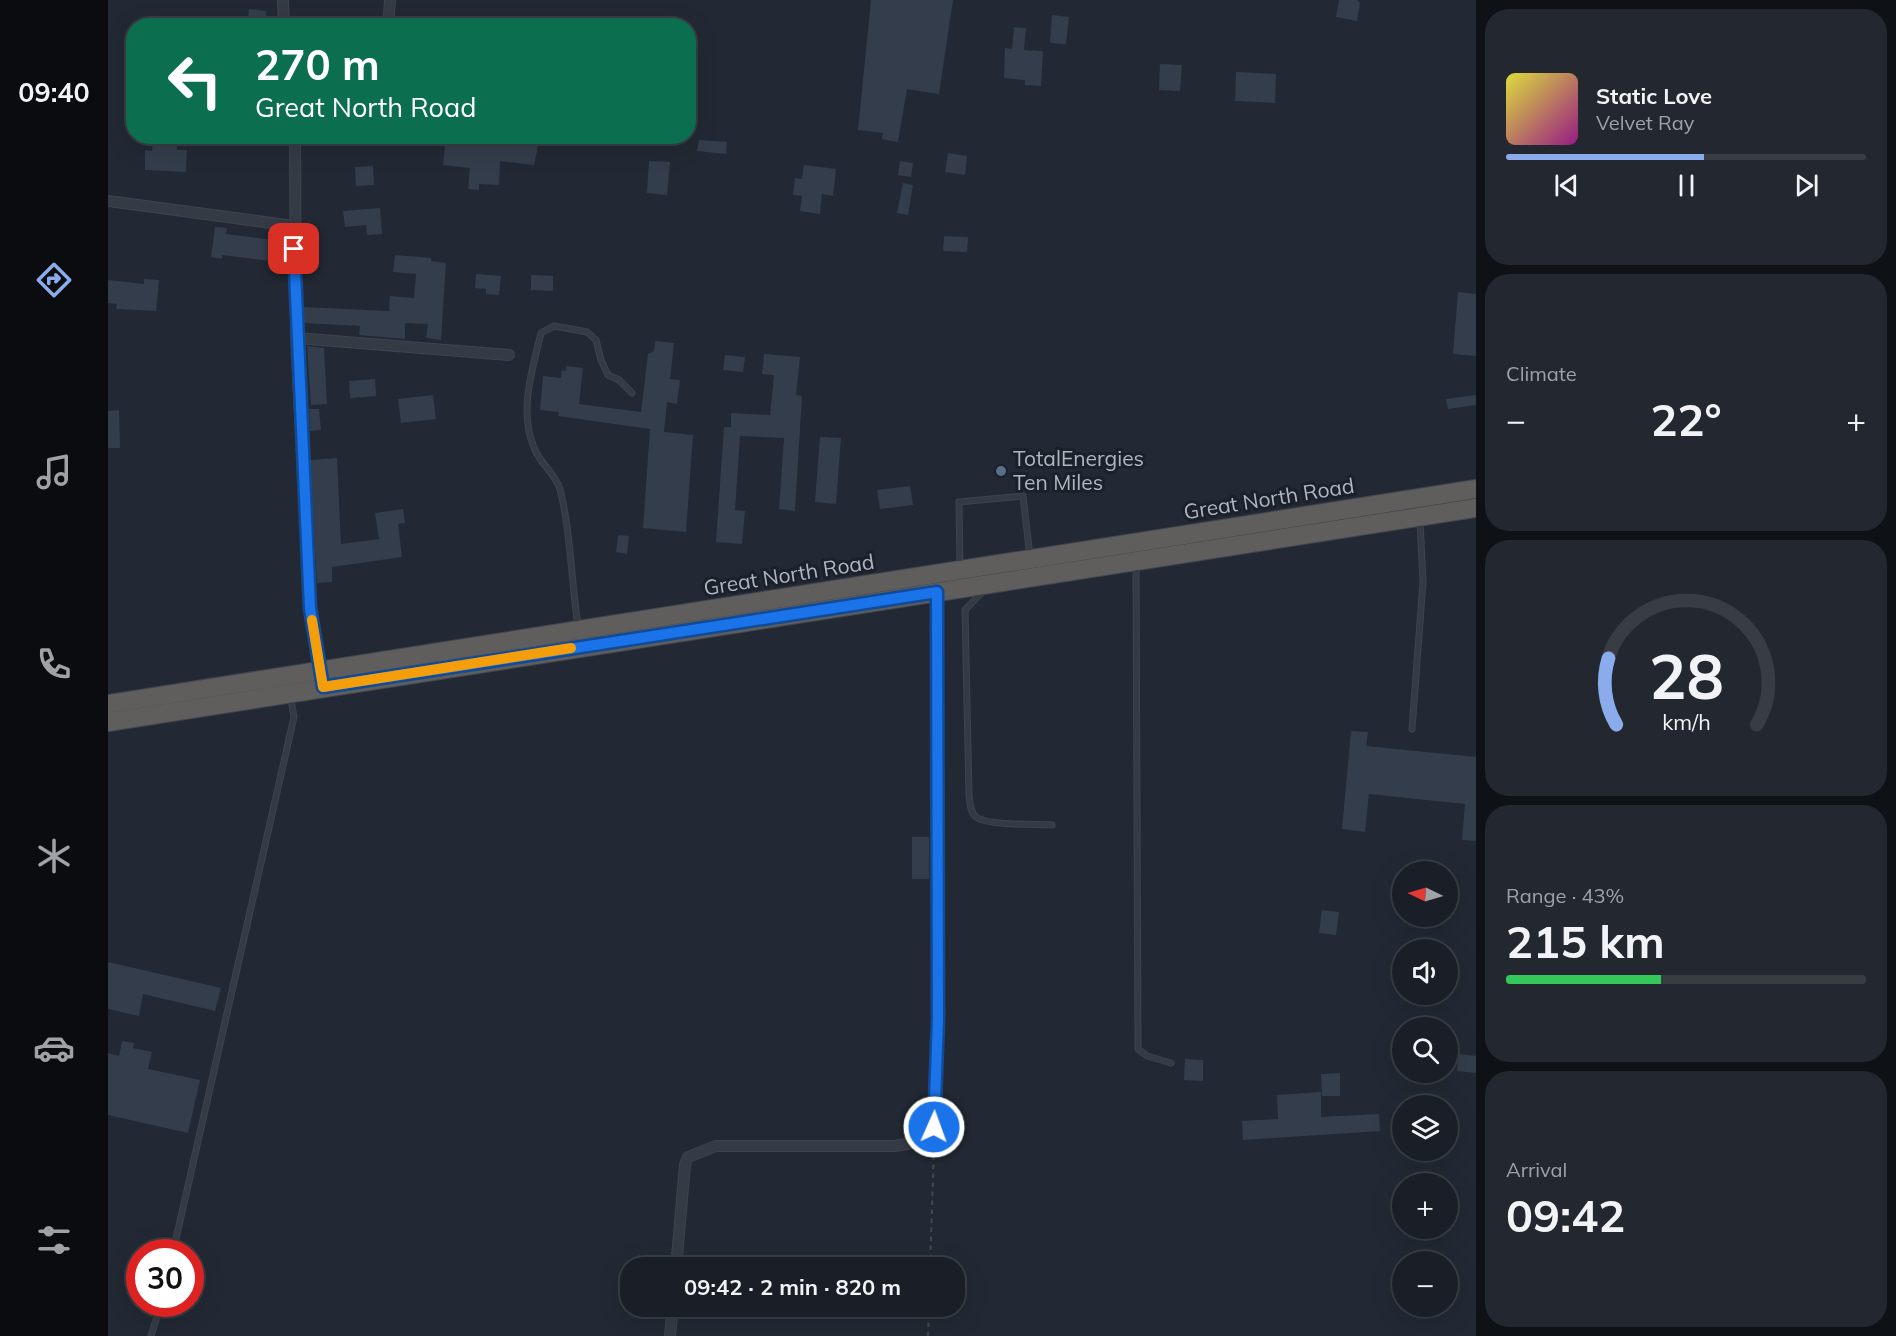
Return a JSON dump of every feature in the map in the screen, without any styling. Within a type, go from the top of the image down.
[{"type":"highway","name":"Great North Road","points":[[321,679],[578,630],[962,579],[1476,489]]},
{"type":"highway","name":"Great North Road","points":[[108,704],[287,684],[937,592],[962,579],[994,582],[1030,568],[1136,560],[1476,508]]},
{"type":"highway","name":"Great North Road","points":[[108,722],[287,684]]},
{"type":"street","points":[[283,0],[284,18]]},
{"type":"street","points":[[389,18],[390,0]]},
{"type":"street","points":[[295,144],[297,338],[310,608],[321,679]]},
{"type":"street","points":[[108,201],[294,226]]},
{"type":"street","points":[[297,338],[509,355]]},
{"type":"street","points":[[677,1257],[685,1165],[688,1157],[695,1152],[716,1146],[895,1146],[923,1141],[934,1127],[938,1020],[937,592]]},
{"type":"street","points":[[670,1336],[672,1317]]},
{"type":"lane","points":[[578,630],[568,539],[559,486],[537,453],[529,436],[527,392],[540,333],[554,326],[587,332],[597,340],[601,360],[608,375],[619,380],[632,393]]},
{"type":"lane","points":[[962,579],[959,502],[1023,496],[1030,568]]},
{"type":"lane","points":[[1412,729],[1423,582],[1419,517]]},
{"type":"lane","points":[[1136,560],[1138,1049],[1147,1056],[1171,1063]]},
{"type":"lane","points":[[994,582],[968,604],[965,610],[969,795],[972,811],[976,817],[989,821],[1052,825]]},
{"type":"lane","points":[[176,1239],[294,717],[287,684]]},
{"type":"lane","points":[[151,1336],[157,1317]]},
{"type":"path","points":[[930,1257],[934,1127]]},
{"type":"path","points":[[928,1336],[929,1317]]},
{"type":"building","points":[[871,0],[953,0],[939,94],[907,89],[898,142],[882,139],[883,133],[858,130]]},
{"type":"building","points":[[1339,0],[1357,0],[1360,3],[1357,21],[1336,17]]},
{"type":"building","points":[[249,9],[266,11],[266,18],[248,18]]},
{"type":"building","points":[[1052,15],[1069,17],[1066,44],[1050,43]]},
{"type":"building","points":[[1014,27],[1026,28],[1024,50],[1043,51],[1041,86],[1025,85],[1025,80],[1004,78],[1005,48],[1012,49]]},
{"type":"building","points":[[1160,64],[1182,65],[1180,91],[1159,90]]},
{"type":"building","points":[[1236,72],[1276,74],[1275,103],[1235,101]]},
{"type":"building","points":[[699,140],[727,142],[726,154],[697,151]]},
{"type":"building","points":[[152,144],[177,144],[177,150],[187,150],[186,172],[145,170],[145,150],[152,151]]},
{"type":"building","points":[[445,144],[538,146],[534,165],[500,161],[499,185],[479,184],[479,190],[468,189],[470,168],[443,165]]},
{"type":"building","points":[[948,153],[967,156],[965,175],[945,172]]},
{"type":"building","points":[[649,161],[670,162],[667,195],[647,193]]},
{"type":"building","points":[[900,161],[913,163],[911,177],[898,175]]},
{"type":"building","points":[[804,165],[836,169],[833,196],[822,194],[820,214],[800,211],[802,196],[793,195],[795,178],[802,179]]},
{"type":"building","points":[[373,166],[374,185],[356,186],[355,167]]},
{"type":"building","points":[[903,183],[913,185],[908,215],[897,213]]},
{"type":"building","points":[[380,208],[382,234],[367,235],[366,225],[345,227],[343,211]]},
{"type":"building","points":[[215,227],[227,228],[226,234],[273,240],[271,261],[222,255],[222,259],[211,257]]},
{"type":"building","points":[[944,236],[968,237],[967,252],[943,251]]},
{"type":"building","points":[[395,255],[431,258],[431,261],[446,263],[441,340],[426,338],[428,324],[405,323],[405,339],[359,335],[360,326],[303,323],[303,307],[389,311],[390,296],[414,298],[416,274],[393,272]]},
{"type":"building","points":[[476,274],[501,276],[499,295],[486,294],[486,289],[475,288]]},
{"type":"building","points":[[531,275],[553,276],[553,291],[531,290]]},
{"type":"building","points":[[144,279],[159,280],[156,311],[116,309],[117,304],[108,303],[108,280],[144,284]]},
{"type":"building","points":[[1458,292],[1476,294],[1476,356],[1453,354]]},
{"type":"building","points":[[655,341],[674,343],[670,379],[680,380],[677,404],[667,402],[664,432],[693,435],[686,532],[643,528],[650,429],[558,416],[559,412],[540,410],[543,376],[561,378],[562,370],[566,371],[566,366],[583,368],[579,404],[641,412],[648,354],[654,351]]},
{"type":"building","points":[[307,346],[324,348],[327,404],[311,405]]},
{"type":"building","points":[[764,354],[800,357],[796,395],[802,396],[795,511],[779,509],[784,438],[740,436],[735,510],[745,511],[742,544],[716,542],[724,427],[731,427],[731,413],[770,415],[774,375],[762,374]]},
{"type":"building","points":[[725,355],[745,357],[743,372],[723,370]]},
{"type":"building","points":[[375,379],[376,396],[350,398],[349,381]]},
{"type":"building","points":[[433,395],[436,419],[401,423],[398,399]]},
{"type":"building","points":[[1476,395],[1476,405],[1448,409],[1446,399]]},
{"type":"building","points":[[309,409],[319,409],[321,430],[310,431]]},
{"type":"building","points":[[119,410],[120,448],[108,448],[108,411]]},
{"type":"building","points":[[820,437],[841,438],[836,504],[815,502]]},
{"type":"building","points":[[337,458],[341,544],[379,539],[375,513],[403,509],[405,523],[398,524],[402,557],[332,567],[332,582],[317,583],[310,460]]},
{"type":"building","points":[[910,486],[913,505],[880,509],[877,490]]},
{"type":"building","points":[[618,535],[629,536],[627,554],[616,552]]},
{"type":"building","points":[[1351,731],[1368,732],[1366,746],[1476,757],[1476,841],[1462,840],[1465,804],[1369,794],[1365,832],[1342,829]]},
{"type":"building","points":[[912,837],[929,837],[929,879],[912,879]]},
{"type":"building","points":[[1322,910],[1339,912],[1336,935],[1319,933]]},
{"type":"building","points":[[108,962],[221,988],[215,1011],[143,994],[139,1016],[108,1009]]},
{"type":"building","points":[[122,1041],[134,1043],[133,1048],[152,1052],[148,1069],[200,1080],[188,1133],[108,1115],[108,1053],[119,1056]]},
{"type":"building","points":[[1459,1054],[1476,1056],[1476,1073],[1458,1071]]},
{"type":"building","points":[[1185,1059],[1203,1060],[1203,1081],[1184,1080]]},
{"type":"building","points":[[1340,1073],[1340,1096],[1322,1096],[1321,1074]]},
{"type":"building","points":[[1321,1092],[1321,1117],[1379,1114],[1380,1131],[1243,1140],[1242,1121],[1278,1119],[1277,1095]]},
{"type":"slow traffic","points":[[312,620],[323,687],[571,648]]},
{"type":"place","name":"TotalEnergies Ten Miles","points":[[1001,471]]},
{"type":"route","points":[[294,249],[307,497],[310,608],[323,687],[937,592],[935,643],[938,1020],[934,1127]]}]
